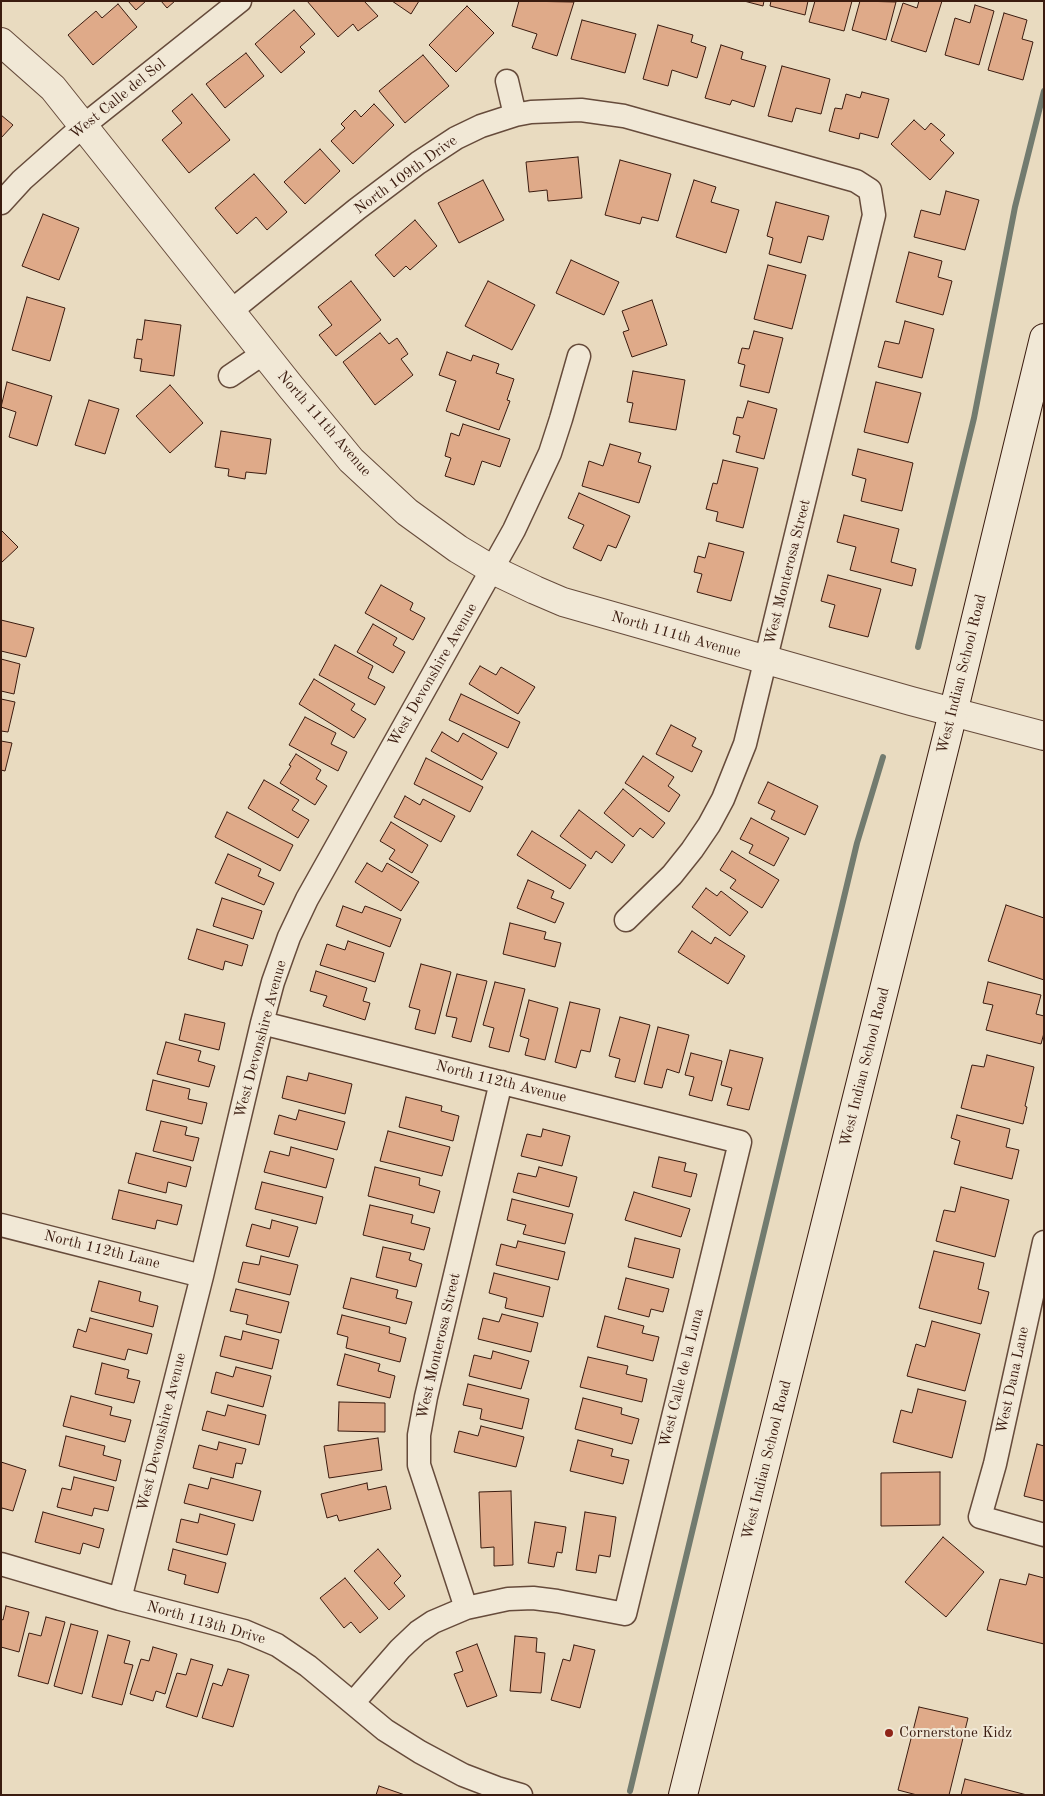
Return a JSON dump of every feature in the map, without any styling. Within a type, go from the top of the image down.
[{"type":"main road","name":"North 111th Avenue","points":[[1,42],[53,88],[351,460],[431,531],[493,570],[563,602],[953,713],[1044,736]]},
{"type":"main road","name":"West Indian School Road","points":[[683,1795],[953,713],[1044,338]]},
{"type":"street","name":"West Calle del Sol","points":[[1,203],[22,180],[83,126],[240,1]]},
{"type":"street","points":[[507,81],[515,115]]},
{"type":"street","name":"North 109th Drive","points":[[231,311],[357,209],[418,163],[456,138],[481,126],[515,115],[548,110],[581,110],[624,116],[856,182],[870,190]]},
{"type":"street","name":"West Monterosa Street","points":[[626,920],[672,875],[709,825],[735,771],[745,744],[767,661],[874,215],[870,190]]},
{"type":"street","points":[[230,376],[264,353]]},
{"type":"street","name":"West Devonshire Avenue","points":[[120,1599],[202,1276],[262,1023],[273,982],[289,938],[307,899],[380,766],[514,530],[550,453],[562,419],[579,356]]},
{"type":"street","name":"North 112th Avenue","points":[[262,1023],[740,1142]]},
{"type":"street","name":"West Monterosa Street","points":[[466,1608],[419,1465],[419,1435],[426,1397],[501,1082]]},
{"type":"street","name":"West Calle de la Luna","points":[[466,1608],[508,1599],[533,1598],[625,1614],[740,1142]]},
{"type":"street","name":"North 112th Lane","points":[[1,1225],[202,1276]]},
{"type":"street","name":"West Dana Lane","points":[[1044,1242],[995,1464],[980,1517],[1044,1535]]},
{"type":"street","name":"North 113th Drive","points":[[1,1564],[120,1599],[244,1631],[277,1645],[308,1666],[385,1730],[420,1752],[463,1775],[521,1795]]},
{"type":"street","points":[[353,1704],[400,1649],[418,1632],[432,1622],[466,1608]]},
{"type":"building","points":[[128,1],[146,1],[136,10]]},
{"type":"building","points":[[161,1],[175,1],[167,8]]},
{"type":"building","points":[[307,1],[364,1],[378,16],[358,31],[353,24],[338,37]]},
{"type":"building","points":[[392,1],[419,1],[411,14]]},
{"type":"building","points":[[519,1],[574,2],[557,56],[532,48],[537,34],[512,26]]},
{"type":"building","points":[[744,1],[764,1],[763,6]]},
{"type":"building","points":[[771,1],[808,1],[805,15],[770,6]]},
{"type":"building","points":[[815,1],[852,1],[844,31],[809,22]]},
{"type":"building","points":[[860,1],[896,2],[886,40],[852,30]]},
{"type":"building","points":[[919,1],[942,1],[926,52],[891,41],[903,3],[917,8]]},
{"type":"building","points":[[118,4],[137,27],[93,65],[68,35],[96,11],[102,18]]},
{"type":"building","points":[[975,5],[994,11],[979,65],[945,55],[955,18],[970,23]]},
{"type":"building","points":[[467,6],[494,33],[456,72],[429,45]]},
{"type":"building","points":[[294,10],[315,34],[300,47],[305,52],[281,73],[255,44]]},
{"type":"building","points":[[1004,13],[1027,20],[1022,39],[1033,42],[1023,80],[988,70]]},
{"type":"building","points":[[582,20],[636,34],[625,73],[571,59]]},
{"type":"building","points":[[658,25],[693,35],[691,42],[706,47],[697,78],[672,70],[668,86],[643,79]]},
{"type":"building","points":[[721,45],[743,52],[741,59],[766,66],[754,107],[732,100],[730,105],[705,98]]},
{"type":"building","points":[[246,53],[264,76],[225,108],[206,84]]},
{"type":"building","points":[[423,55],[449,86],[405,123],[379,91]]},
{"type":"building","points":[[782,66],[830,79],[821,114],[796,108],[792,122],[768,116]]},
{"type":"building","points":[[862,92],[889,99],[878,138],[860,133],[859,139],[829,131],[835,108],[842,109],[846,94],[860,98]]},
{"type":"building","points":[[192,94],[230,140],[189,173],[162,140],[182,123],[172,111]]},
{"type":"building","points":[[374,104],[394,125],[353,164],[331,141],[345,128],[341,124],[355,110],[361,117]]},
{"type":"building","points":[[1,115],[13,125],[1,138]]},
{"type":"building","points":[[914,120],[925,130],[931,123],[945,135],[940,140],[954,153],[930,180],[891,144]]},
{"type":"building","points":[[320,149],[340,171],[305,204],[284,182]]},
{"type":"building","points":[[578,157],[582,198],[548,201],[547,190],[529,192],[526,162]]},
{"type":"building","points":[[620,160],[671,174],[658,221],[642,217],[640,224],[605,215]]},
{"type":"building","points":[[254,174],[287,212],[267,230],[256,217],[237,234],[215,208]]},
{"type":"building","points":[[483,180],[504,220],[459,243],[438,203]]},
{"type":"building","points":[[694,180],[716,187],[711,202],[739,210],[726,253],[676,237]]},
{"type":"building","points":[[946,191],[979,200],[965,250],[914,237],[921,210],[940,215]]},
{"type":"building","points":[[776,202],[829,216],[823,240],[808,236],[801,263],[769,254],[773,238],[767,236]]},
{"type":"building","points":[[43,214],[79,228],[59,280],[22,266]]},
{"type":"building","points":[[415,220],[437,246],[410,270],[406,266],[394,277],[375,255]]},
{"type":"building","points":[[909,252],[942,261],[938,277],[952,281],[943,315],[896,302]]},
{"type":"building","points":[[571,260],[619,282],[604,315],[556,293]]},
{"type":"building","points":[[768,265],[806,275],[792,329],[754,319]]},
{"type":"building","points":[[351,281],[381,320],[336,356],[319,335],[332,325],[318,307]]},
{"type":"building","points":[[488,281],[535,305],[512,350],[465,326]]},
{"type":"building","points":[[27,297],[65,308],[50,361],[12,350]]},
{"type":"building","points":[[652,300],[667,345],[632,357],[623,332],[629,330],[622,311]]},
{"type":"building","points":[[145,320],[181,325],[174,376],[140,371],[142,359],[134,358],[137,339],[142,340]]},
{"type":"building","points":[[905,321],[934,329],[922,378],[878,367],[885,341],[899,344]]},
{"type":"building","points":[[754,331],[783,338],[769,393],[740,386],[745,365],[738,363],[742,348],[749,349]]},
{"type":"building","points":[[380,333],[389,344],[397,338],[408,354],[401,359],[413,375],[375,405],[343,362]]},
{"type":"building","points":[[447,352],[471,361],[473,355],[499,364],[496,373],[514,379],[507,400],[510,401],[499,430],[446,411],[456,381],[439,375]]},
{"type":"building","points":[[633,371],[685,380],[676,430],[629,422],[633,403],[627,402]]},
{"type":"building","points":[[7,382],[52,396],[37,446],[9,437],[16,412],[1,407]]},
{"type":"building","points":[[876,382],[921,393],[908,443],[864,432]]},
{"type":"building","points":[[170,385],[203,423],[170,453],[136,416]]},
{"type":"building","points":[[89,400],[119,409],[105,454],[75,445]]},
{"type":"building","points":[[748,401],[777,409],[764,459],[736,452],[740,436],[733,434],[737,417],[743,418]]},
{"type":"building","points":[[463,424],[510,439],[500,467],[482,461],[474,485],[445,476],[451,458],[445,456],[451,433],[459,436]]},
{"type":"building","points":[[221,431],[271,439],[266,474],[246,472],[245,479],[228,476],[229,469],[215,467]]},
{"type":"building","points":[[610,444],[641,453],[638,462],[651,466],[639,503],[582,486],[589,461],[603,466]]},
{"type":"building","points":[[858,449],[913,463],[902,511],[861,501],[866,479],[852,475]]},
{"type":"building","points":[[723,460],[758,468],[743,528],[716,521],[718,512],[706,509],[713,483],[717,484]]},
{"type":"building","points":[[579,493],[630,516],[616,548],[608,545],[601,561],[573,548],[584,525],[568,518]]},
{"type":"building","points":[[844,515],[899,529],[891,562],[916,569],[912,586],[850,570],[856,547],[837,542]]},
{"type":"building","points":[[1,530],[18,547],[1,563]]},
{"type":"building","points":[[709,543],[744,552],[731,601],[697,592],[702,574],[694,572],[698,556],[705,558]]},
{"type":"building","points":[[828,575],[881,589],[868,637],[829,627],[835,605],[821,601]]},
{"type":"building","points":[[381,585],[413,603],[410,610],[425,618],[413,640],[365,613]]},
{"type":"building","points":[[1,620],[34,628],[26,657],[1,651]]},
{"type":"building","points":[[373,624],[397,638],[393,645],[405,652],[393,673],[357,652]]},
{"type":"building","points":[[335,645],[373,666],[368,678],[385,687],[375,705],[319,675]]},
{"type":"building","points":[[1,659],[20,664],[14,694],[1,691]]},
{"type":"building","points":[[480,666],[496,675],[501,667],[535,687],[518,714],[469,684]]},
{"type":"building","points":[[314,679],[355,704],[351,710],[366,719],[354,738],[299,704]]},
{"type":"building","points":[[461,694],[520,722],[508,748],[449,720]]},
{"type":"building","points":[[1,699],[15,702],[8,732],[1,731]]},
{"type":"building","points":[[305,717],[336,733],[331,744],[347,752],[338,771],[289,745]]},
{"type":"building","points":[[671,725],[696,738],[692,746],[702,751],[692,772],[656,754]]},
{"type":"building","points":[[442,732],[458,742],[463,733],[497,753],[482,780],[431,751]]},
{"type":"building","points":[[1,741],[12,743],[5,771],[1,770]]},
{"type":"building","points":[[296,754],[321,770],[316,779],[327,786],[315,805],[280,783]]},
{"type":"building","points":[[643,756],[674,777],[668,786],[680,795],[669,812],[625,783]]},
{"type":"building","points":[[426,758],[483,787],[470,812],[414,784]]},
{"type":"building","points":[[264,780],[299,800],[292,810],[309,820],[298,838],[248,808]]},
{"type":"building","points":[[768,782],[818,806],[805,835],[771,819],[775,811],[758,803]]},
{"type":"building","points":[[623,789],[665,823],[653,838],[640,828],[633,837],[604,813]]},
{"type":"building","points":[[405,796],[420,805],[423,799],[455,816],[441,842],[394,817]]},
{"type":"building","points":[[579,810],[625,845],[612,863],[596,851],[591,859],[560,836]]},
{"type":"building","points":[[227,812],[293,845],[280,871],[215,837]]},
{"type":"building","points":[[751,818],[789,838],[774,866],[749,853],[753,845],[740,839]]},
{"type":"building","points":[[391,822],[428,845],[412,873],[389,859],[395,850],[380,841]]},
{"type":"building","points":[[532,831],[586,865],[570,889],[517,855]]},
{"type":"building","points":[[732,851],[779,880],[762,908],[730,888],[736,880],[720,870]]},
{"type":"building","points":[[228,854],[261,869],[258,876],[274,883],[264,905],[215,883]]},
{"type":"building","points":[[367,863],[382,872],[387,863],[419,882],[401,911],[355,882]]},
{"type":"building","points":[[528,880],[554,891],[551,898],[564,903],[555,923],[517,908]]},
{"type":"building","points":[[706,888],[717,896],[721,891],[748,912],[730,936],[692,907]]},
{"type":"building","points":[[222,898],[262,911],[253,939],[213,926]]},
{"type":"building","points":[[1006,905],[1044,918],[1044,980],[988,961]]},
{"type":"building","points":[[343,906],[362,913],[365,906],[401,919],[390,947],[336,926]]},
{"type":"building","points":[[510,923],[546,932],[544,939],[561,943],[555,967],[503,954]]},
{"type":"building","points":[[197,929],[248,945],[242,966],[225,961],[223,970],[188,959]]},
{"type":"building","points":[[692,931],[711,944],[715,937],[745,956],[728,984],[678,952]]},
{"type":"building","points":[[348,941],[384,953],[375,982],[320,965],[327,944],[345,950]]},
{"type":"building","points":[[421,964],[451,972],[435,1034],[415,1029],[420,1010],[409,1007]]},
{"type":"building","points":[[316,971],[367,988],[363,1001],[370,1003],[365,1020],[323,1006],[327,996],[310,991]]},
{"type":"building","points":[[457,974],[487,981],[471,1042],[452,1037],[457,1018],[446,1016]]},
{"type":"building","points":[[495,982],[525,989],[509,1052],[489,1047],[494,1028],[483,1025]]},
{"type":"building","points":[[988,982],[1041,995],[1036,1014],[1044,1016],[1044,1033],[1041,1044],[986,1030],[993,1005],[983,1003]]},
{"type":"building","points":[[529,1000],[558,1008],[545,1060],[525,1055],[529,1039],[520,1036]]},
{"type":"building","points":[[570,1002],[600,1009],[590,1052],[581,1050],[576,1068],[555,1062]]},
{"type":"building","points":[[185,1014],[225,1023],[219,1050],[179,1040]]},
{"type":"building","points":[[620,1017],[650,1025],[635,1082],[615,1077],[620,1059],[609,1056]]},
{"type":"building","points":[[658,1027],[689,1035],[679,1073],[667,1069],[662,1088],[644,1084]]},
{"type":"building","points":[[166,1042],[201,1051],[198,1061],[215,1066],[209,1087],[157,1074]]},
{"type":"building","points":[[730,1050],[763,1058],[749,1110],[727,1105],[732,1088],[721,1085]]},
{"type":"building","points":[[691,1053],[722,1061],[712,1101],[689,1095],[694,1077],[685,1075]]},
{"type":"building","points":[[987,1055],[1034,1067],[1023,1124],[961,1108],[972,1065],[984,1067]]},
{"type":"building","points":[[309,1073],[352,1084],[345,1114],[282,1098],[287,1076],[307,1081]]},
{"type":"building","points":[[153,1080],[190,1089],[188,1099],[207,1103],[202,1124],[146,1110]]},
{"type":"building","points":[[406,1097],[442,1106],[441,1111],[459,1116],[453,1141],[399,1127]]},
{"type":"building","points":[[299,1110],[345,1122],[337,1150],[274,1134],[279,1115],[296,1120]]},
{"type":"building","points":[[957,1115],[1010,1129],[1006,1147],[1019,1150],[1012,1179],[954,1164],[960,1141],[951,1138]]},
{"type":"building","points":[[161,1121],[187,1127],[185,1135],[199,1138],[193,1161],[153,1151]]},
{"type":"building","points":[[543,1129],[570,1136],[562,1166],[521,1156],[527,1134],[541,1137]]},
{"type":"building","points":[[388,1131],[450,1147],[442,1176],[380,1161]]},
{"type":"building","points":[[291,1147],[334,1159],[326,1188],[264,1172],[270,1151],[289,1156]]},
{"type":"building","points":[[136,1153],[191,1167],[186,1187],[168,1182],[166,1193],[128,1183]]},
{"type":"building","points":[[659,1157],[686,1163],[684,1171],[697,1174],[691,1197],[652,1187]]},
{"type":"building","points":[[375,1167],[420,1178],[419,1185],[440,1191],[434,1213],[368,1196]]},
{"type":"building","points":[[539,1167],[577,1177],[569,1207],[513,1192],[518,1173],[536,1177]]},
{"type":"building","points":[[262,1182],[323,1197],[316,1224],[255,1209]]},
{"type":"building","points":[[961,1187],[1009,1200],[995,1257],[936,1241],[944,1210],[955,1212]]},
{"type":"building","points":[[119,1190],[182,1205],[177,1225],[157,1220],[155,1229],[112,1219]]},
{"type":"building","points":[[634,1192],[690,1209],[681,1237],[625,1220]]},
{"type":"building","points":[[512,1199],[573,1214],[565,1244],[523,1234],[526,1225],[507,1220]]},
{"type":"building","points":[[370,1205],[413,1215],[411,1223],[430,1228],[424,1250],[363,1235]]},
{"type":"building","points":[[272,1220],[298,1227],[289,1257],[246,1246],[252,1224],[270,1229]]},
{"type":"building","points":[[635,1238],[680,1249],[673,1278],[628,1267]]},
{"type":"building","points":[[518,1241],[565,1252],[558,1280],[496,1265],[501,1244],[516,1248]]},
{"type":"building","points":[[383,1247],[411,1253],[409,1260],[422,1264],[416,1287],[376,1277]]},
{"type":"building","points":[[934,1251],[984,1263],[978,1289],[989,1292],[981,1324],[919,1308]]},
{"type":"building","points":[[261,1256],[298,1265],[290,1295],[238,1282],[243,1262],[259,1265]]},
{"type":"building","points":[[494,1273],[550,1287],[543,1317],[505,1308],[507,1298],[489,1293]]},
{"type":"building","points":[[351,1278],[398,1290],[396,1298],[412,1302],[406,1324],[343,1308]]},
{"type":"building","points":[[626,1278],[669,1289],[663,1312],[651,1309],[649,1317],[618,1309]]},
{"type":"building","points":[[99,1281],[141,1292],[139,1301],[158,1306],[153,1327],[91,1311]]},
{"type":"building","points":[[236,1289],[289,1302],[281,1333],[246,1324],[248,1315],[230,1311]]},
{"type":"building","points":[[502,1314],[538,1323],[531,1352],[478,1339],[483,1318],[499,1322]]},
{"type":"building","points":[[342,1315],[390,1327],[389,1333],[406,1338],[400,1362],[346,1348],[348,1337],[337,1334]]},
{"type":"building","points":[[605,1316],[644,1326],[642,1333],[659,1337],[653,1361],[597,1347]]},
{"type":"building","points":[[90,1318],[152,1334],[147,1354],[128,1349],[125,1360],[73,1347],[78,1329],[86,1332]]},
{"type":"building","points":[[932,1321],[980,1334],[965,1391],[907,1376],[916,1344],[925,1347]]},
{"type":"building","points":[[243,1331],[279,1340],[272,1369],[220,1356],[225,1336],[241,1340]]},
{"type":"building","points":[[493,1351],[529,1361],[521,1389],[469,1376],[474,1355],[491,1359]]},
{"type":"building","points":[[345,1354],[380,1364],[378,1371],[395,1376],[390,1398],[337,1385]]},
{"type":"building","points":[[588,1357],[628,1366],[626,1374],[647,1379],[642,1402],[580,1387]]},
{"type":"building","points":[[102,1363],[129,1370],[127,1378],[140,1381],[134,1403],[95,1394]]},
{"type":"building","points":[[236,1367],[271,1376],[263,1407],[211,1393],[216,1372],[233,1377]]},
{"type":"building","points":[[468,1384],[529,1399],[522,1429],[480,1419],[482,1409],[463,1405]]},
{"type":"building","points":[[918,1389],[966,1401],[952,1458],[893,1442],[901,1410],[912,1413]]},
{"type":"building","points":[[71,1396],[112,1407],[110,1415],[131,1420],[125,1442],[63,1426]]},
{"type":"building","points":[[583,1398],[622,1408],[621,1414],[639,1419],[632,1444],[575,1429]]},
{"type":"building","points":[[339,1402],[385,1403],[385,1432],[338,1431]]},
{"type":"building","points":[[228,1405],[266,1415],[259,1445],[202,1430],[207,1411],[225,1416]]},
{"type":"building","points":[[481,1426],[524,1437],[516,1467],[454,1452],[459,1431],[478,1436]]},
{"type":"building","points":[[66,1436],[105,1446],[103,1455],[121,1460],[116,1481],[59,1466]]},
{"type":"building","points":[[378,1438],[382,1470],[329,1478],[324,1446]]},
{"type":"building","points":[[578,1440],[613,1449],[611,1456],[629,1460],[623,1484],[570,1471]]},
{"type":"building","points":[[219,1442],[246,1449],[242,1464],[236,1463],[233,1478],[193,1468],[199,1445],[217,1450]]},
{"type":"building","points":[[1037,1444],[1044,1446],[1044,1501],[1024,1496]]},
{"type":"building","points":[[1,1462],[26,1470],[13,1511],[2,1508],[1,1512]]},
{"type":"building","points":[[940,1472],[940,1525],[881,1526],[881,1473]]},
{"type":"building","points":[[74,1477],[114,1487],[108,1511],[94,1508],[92,1516],[57,1507],[62,1488],[71,1490]]},
{"type":"building","points":[[211,1478],[261,1491],[253,1521],[184,1503],[189,1484],[208,1489]]},
{"type":"building","points":[[367,1483],[368,1490],[386,1486],[391,1509],[339,1521],[337,1515],[327,1518],[321,1494]]},
{"type":"building","points":[[511,1491],[513,1565],[494,1566],[494,1547],[481,1548],[479,1492]]},
{"type":"building","points":[[43,1512],[104,1529],[99,1548],[83,1543],[80,1554],[35,1542]]},
{"type":"building","points":[[585,1512],[616,1517],[610,1557],[599,1555],[596,1573],[576,1570]]},
{"type":"building","points":[[200,1514],[235,1524],[227,1555],[176,1542],[181,1519],[198,1523]]},
{"type":"building","points":[[535,1522],[566,1527],[562,1553],[557,1552],[554,1567],[528,1563]]},
{"type":"building","points":[[943,1537],[984,1572],[946,1617],[905,1582]]},
{"type":"building","points":[[173,1549],[226,1563],[218,1593],[184,1584],[186,1575],[168,1570]]},
{"type":"building","points":[[378,1549],[401,1576],[394,1583],[405,1596],[389,1610],[354,1571]]},
{"type":"building","points":[[1029,1574],[1044,1578],[1044,1644],[987,1630],[1000,1579],[1026,1585]]},
{"type":"building","points":[[345,1578],[378,1618],[360,1633],[351,1622],[344,1628],[320,1598]]},
{"type":"building","points":[[6,1606],[29,1612],[19,1652],[1,1647],[1,1619],[3,1620]]},
{"type":"building","points":[[46,1617],[65,1622],[48,1684],[18,1676],[29,1633],[41,1636]]},
{"type":"building","points":[[71,1624],[98,1631],[82,1694],[54,1686]]},
{"type":"building","points":[[108,1635],[130,1641],[124,1663],[133,1665],[122,1705],[92,1697]]},
{"type":"building","points":[[515,1636],[537,1638],[536,1652],[545,1653],[541,1693],[510,1691]]},
{"type":"building","points":[[477,1644],[497,1696],[467,1707],[454,1674],[463,1671],[456,1652]]},
{"type":"building","points":[[574,1645],[595,1650],[580,1708],[551,1700],[563,1659],[570,1661]]},
{"type":"building","points":[[153,1647],[177,1654],[165,1694],[156,1691],[153,1701],[130,1694],[141,1659],[149,1661]]},
{"type":"building","points":[[191,1659],[213,1665],[197,1717],[166,1707],[177,1673],[186,1675]]},
{"type":"building","points":[[228,1669],[249,1675],[233,1727],[202,1718],[213,1683],[222,1686]]},
{"type":"building","points":[[919,1707],[968,1718],[949,1795],[917,1795],[898,1790]]},
{"type":"building","points":[[965,1779],[1027,1795],[961,1795]]},
{"type":"building","points":[[379,1786],[405,1795],[376,1795]]},
{"type":"waterway","points":[[918,647],[974,418],[1015,207],[1044,91]]},
{"type":"waterway","points":[[630,1791],[857,843],[883,757]]},
{"type":"place","name":"Cornerstone Kidz","points":[[889,1733]]}]
